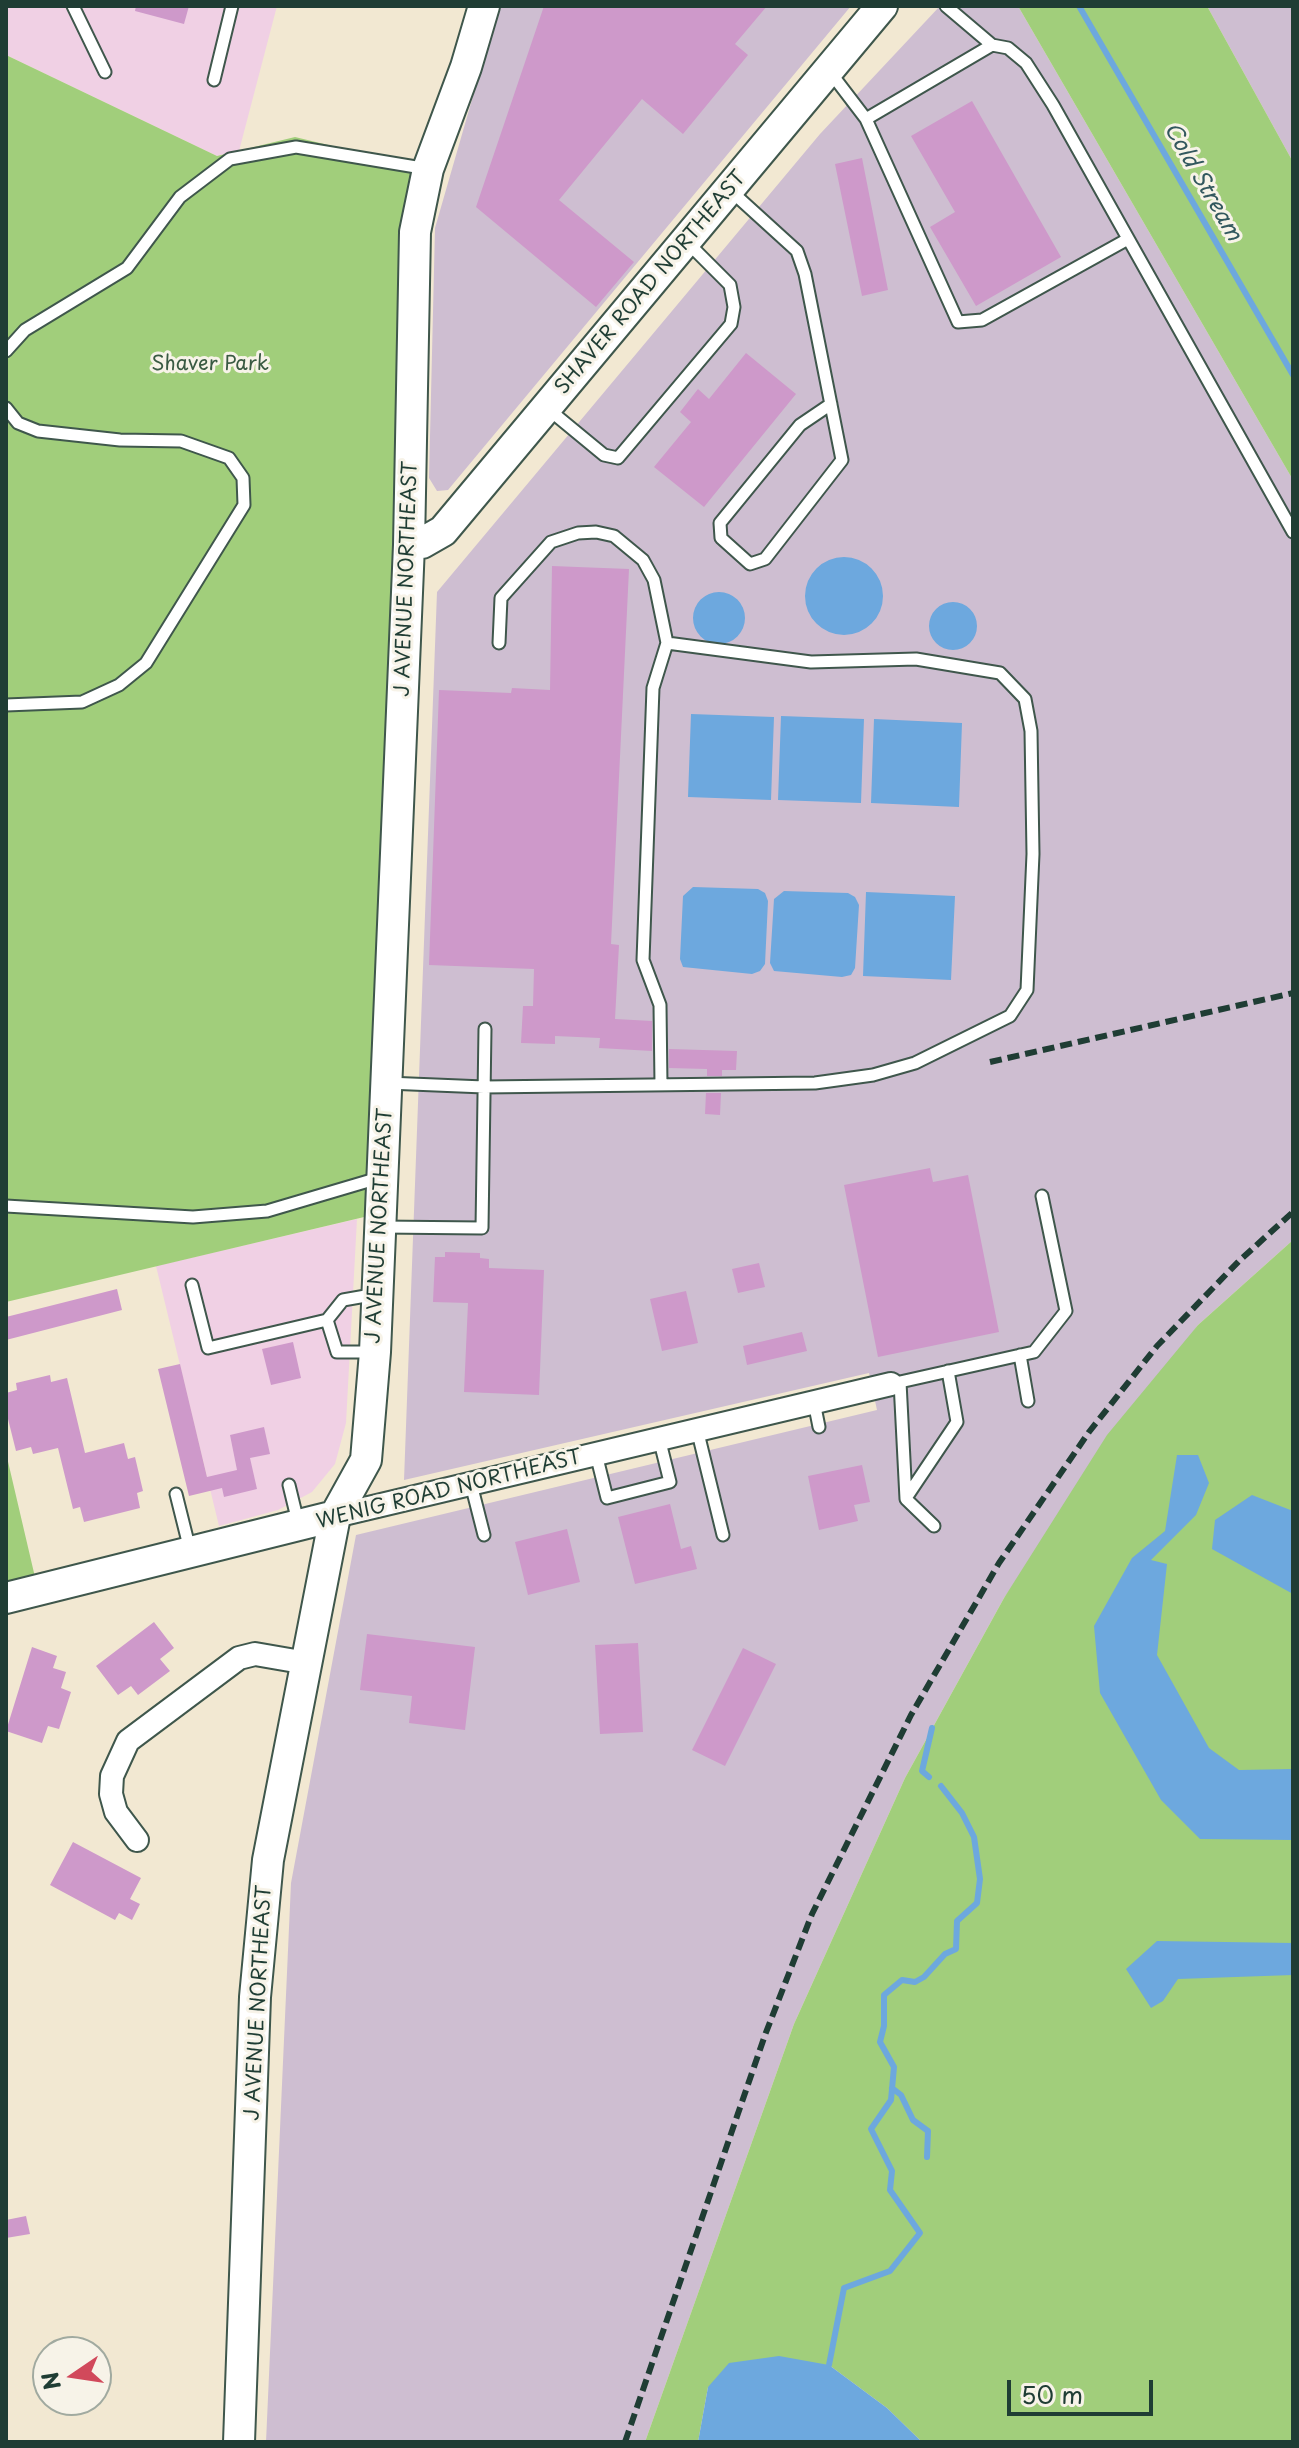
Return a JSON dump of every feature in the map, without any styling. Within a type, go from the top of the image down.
[{"type":"street","name":"J AVENUE NORTHEAST","points":[[239,2442],[260,1929],[268,1860],[335,1516],[366,1460],[375,1352],[409,545],[415,232],[428,169],[466,67],[484,6]]},
{"type":"street","name":"SHAVER ROAD NORTHEAST","points":[[409,545],[422,543],[443,531],[687,243],[882,6]]},
{"type":"street","name":"WENIG ROAD NORTHEAST","points":[[6,1598],[191,1555],[335,1516],[896,1383]]},
{"type":"street","points":[[137,1840],[116,1812],[111,1794],[112,1776],[128,1741],[225,1665],[239,1658],[255,1654],[307,1663]]},
{"type":"lane","points":[[73,6],[105,72]]},
{"type":"lane","points":[[214,80],[232,6]]},
{"type":"lane","points":[[946,6],[992,45],[1008,48],[1026,63],[1293,532]]},
{"type":"lane","points":[[866,119],[992,45]]},
{"type":"lane","points":[[825,75],[837,81],[866,119],[958,322],[982,320],[1128,239]]},
{"type":"lane","points":[[6,351],[25,330],[127,268],[180,197],[230,159],[296,147],[428,169]]},
{"type":"lane","points":[[731,190],[797,251],[805,274],[831,404],[842,460],[765,559],[750,564],[721,538],[720,523],[800,425],[831,404]]},
{"type":"lane","points":[[546,407],[604,455],[618,458],[731,324],[734,307],[730,285],[687,243]]},
{"type":"lane","points":[[6,408],[18,423],[38,431],[120,440],[181,441],[229,458],[243,478],[244,505],[146,663],[119,685],[82,702],[6,705]]},
{"type":"lane","points":[[499,643],[501,598],[551,542],[578,533],[596,532],[614,536],[643,560],[654,580],[667,643],[653,688],[643,960],[660,1005],[661,1085]]},
{"type":"lane","points":[[387,1083],[484,1087],[815,1083],[873,1075],[915,1063],[1010,1016],[1027,990],[1033,854],[1029,720],[1025,699],[1000,673],[916,659],[811,662],[667,643]]},
{"type":"lane","points":[[380,1227],[482,1228],[485,1029]]},
{"type":"lane","points":[[6,1206],[122,1215],[223,1215],[267,1211],[382,1177]]},
{"type":"lane","points":[[934,1526],[906,1499],[896,1383],[1034,1352],[1066,1311],[1042,1196]]},
{"type":"lane","points":[[192,1285],[208,1348],[327,1320],[343,1300],[377,1294]]},
{"type":"lane","points":[[327,1320],[337,1352],[375,1352]]},
{"type":"lane","points":[[1020,1355],[1028,1401]]},
{"type":"lane","points":[[906,1499],[957,1422],[948,1371]]},
{"type":"lane","points":[[814,1402],[819,1427]]},
{"type":"lane","points":[[697,1429],[723,1535]]},
{"type":"lane","points":[[596,1454],[607,1498],[670,1482],[659,1438]]},
{"type":"lane","points":[[471,1484],[484,1535]]},
{"type":"lane","points":[[289,1485],[299,1527]]},
{"type":"lane","points":[[176,1494],[191,1555]]},
{"type":"shaded area","points":[[6,6],[277,6],[239,151],[217,156],[6,55]]},
{"type":"shaded area","points":[[499,6],[851,6],[448,490],[437,491],[429,478],[435,228]]},
{"type":"shaded area","points":[[940,6],[1018,6],[1293,480],[1293,1240],[1198,1325],[1004,1598],[905,1778],[794,2024],[645,2442],[266,2442],[291,1883],[356,1535],[877,1410],[869,1373],[404,1480],[437,592],[820,134]]},
{"type":"shaded area","points":[[1207,6],[1293,6],[1293,162]]},
{"type":"shaded area","points":[[357,1219],[346,1423],[335,1464],[312,1492],[278,1510],[219,1526],[156,1266]]},
{"type":"green space","points":[[1018,6],[1207,6],[1293,162],[1293,480]]},
{"type":"green space","name":"Shaver Park","points":[[6,55],[217,156],[295,137],[428,169],[381,1213],[6,1302]]},
{"type":"green space","points":[[1293,1240],[1293,2442],[922,2442],[887,2408],[829,2365],[708,2387],[698,2442],[645,2442],[794,2024],[905,1778],[1004,1598],[1107,1435],[1198,1325]]},
{"type":"green space","points":[[6,1453],[38,1590],[6,1598]]},
{"type":"water","points":[[836,557],[852,557],[866,563],[877,574],[883,596],[877,618],[866,629],[852,635],[836,635],[822,629],[811,618],[805,604],[805,588],[811,574],[822,563]]},
{"type":"water","points":[[719,592],[737,600],[745,618],[737,636],[719,644],[701,636],[693,618],[701,600]]},
{"type":"water","points":[[953,602],[962,603],[970,609],[976,617],[976,635],[970,643],[962,649],[953,650],[944,649],[936,643],[930,635],[929,626],[930,617],[936,609],[944,603]]},
{"type":"water","points":[[691,714],[774,717],[771,800],[688,797]]},
{"type":"water","points":[[781,716],[864,719],[861,803],[778,800]]},
{"type":"water","points":[[874,719],[962,723],[959,807],[871,803]]},
{"type":"water","points":[[693,887],[758,889],[765,893],[768,901],[765,964],[760,971],[752,974],[683,967],[680,959],[683,896]]},
{"type":"water","points":[[784,891],[848,893],[855,897],[859,905],[855,968],[851,975],[842,977],[774,971],[770,963],[774,899]]},
{"type":"water","points":[[866,892],[955,896],[951,980],[863,976]]},
{"type":"water","points":[[1177,1455],[1198,1455],[1209,1483],[1196,1515],[1151,1560],[1167,1564],[1157,1655],[1209,1748],[1239,1770],[1293,1769],[1293,1840],[1200,1839],[1161,1800],[1100,1693],[1094,1626],[1132,1558],[1165,1531]]},
{"type":"water","points":[[1252,1495],[1293,1511],[1293,1594],[1212,1549],[1215,1520]]},
{"type":"water","points":[[1157,1941],[1293,1943],[1293,1975],[1178,1979],[1163,2001],[1151,2008],[1126,1969]]},
{"type":"water","points":[[779,2356],[829,2365],[887,2408],[922,2442],[698,2442],[708,2387],[729,2363]]},
{"type":"building","points":[[136,6],[189,6],[184,24],[135,11]]},
{"type":"building","points":[[544,6],[767,6],[735,44],[748,55],[683,134],[642,99],[559,200],[634,262],[596,307],[476,207]]},
{"type":"building","points":[[972,101],[1061,257],[976,306],[930,227],[955,212],[911,136]]},
{"type":"building","points":[[862,158],[888,290],[862,296],[835,164]]},
{"type":"building","points":[[746,353],[796,394],[704,507],[654,467],[691,422],[680,412],[698,389],[709,399]]},
{"type":"building","points":[[552,566],[629,569],[611,944],[619,945],[615,1019],[652,1021],[652,1051],[599,1048],[600,1038],[555,1036],[555,1044],[521,1043],[523,1006],[533,1006],[534,969],[429,965],[439,690],[511,693],[512,688],[550,690]]},
{"type":"building","points":[[669,1049],[737,1051],[736,1070],[722,1070],[722,1076],[707,1076],[707,1069],[669,1068]]},
{"type":"building","points":[[706,1093],[721,1093],[720,1115],[705,1114]]},
{"type":"building","points":[[930,1168],[933,1182],[968,1175],[999,1332],[878,1357],[844,1185]]},
{"type":"building","points":[[445,1252],[480,1253],[480,1258],[489,1259],[489,1268],[544,1270],[539,1395],[464,1392],[468,1303],[433,1302],[435,1257],[445,1257]]},
{"type":"building","points":[[759,1263],[765,1287],[738,1293],[732,1269]]},
{"type":"building","points":[[117,1289],[122,1310],[6,1340],[6,1317]]},
{"type":"building","points":[[686,1291],[698,1343],[662,1351],[650,1299]]},
{"type":"building","points":[[802,1332],[807,1351],[747,1365],[743,1346]]},
{"type":"building","points":[[293,1342],[301,1378],[271,1385],[262,1349]]},
{"type":"building","points":[[180,1364],[207,1477],[237,1470],[230,1435],[264,1427],[270,1454],[250,1458],[257,1489],[224,1497],[222,1488],[189,1496],[158,1369]]},
{"type":"building","points":[[50,1375],[51,1382],[67,1378],[85,1453],[124,1443],[128,1459],[135,1457],[143,1491],[137,1493],[140,1508],[84,1522],[80,1507],[73,1509],[58,1448],[33,1454],[31,1447],[16,1451],[6,1411],[6,1393],[17,1390],[16,1383]]},
{"type":"building","points":[[862,1465],[870,1502],[854,1505],[858,1521],[819,1530],[808,1476]]},
{"type":"building","points":[[670,1504],[681,1549],[691,1546],[697,1569],[635,1584],[618,1517]]},
{"type":"building","points":[[567,1529],[580,1582],[528,1595],[515,1542]]},
{"type":"building","points":[[154,1622],[174,1648],[160,1659],[170,1671],[138,1695],[131,1686],[118,1695],[96,1666]]},
{"type":"building","points":[[367,1634],[475,1647],[465,1730],[409,1723],[412,1696],[360,1690]]},
{"type":"building","points":[[638,1643],[643,1732],[600,1734],[595,1645]]},
{"type":"building","points":[[32,1647],[57,1656],[53,1668],[66,1672],[61,1688],[71,1692],[59,1729],[48,1726],[42,1743],[6,1731]]},
{"type":"building","points":[[743,1648],[776,1664],[725,1766],[692,1750]]},
{"type":"building","points":[[73,1842],[141,1878],[130,1899],[140,1904],[132,1920],[119,1913],[115,1920],[50,1885]]},
{"type":"building","points":[[26,2216],[30,2234],[6,2238],[6,2220]]},
{"type":"waterway","name":"Cold Stream","points":[[1079,6],[1293,375]]},
{"type":"waterway","points":[[929,1777],[922,1771],[932,1728]]},
{"type":"waterway","points":[[829,2365],[844,2288],[890,2271],[920,2233],[890,2190],[892,2171],[871,2129],[891,2100],[894,2067],[880,2042],[884,2026],[884,1995],[902,1980],[915,1982],[924,1977],[945,1954],[956,1949],[957,1921],[977,1903],[980,1879],[974,1837],[962,1813],[941,1786]]},
{"type":"waterway","points":[[892,2088],[901,2095],[913,2120],[928,2131],[927,2157]]},
{"type":"railway","points":[[990,1062],[1293,993]]},
{"type":"railway","points":[[625,2442],[765,2035],[812,1914],[911,1715],[999,1563],[1089,1432],[1157,1346],[1239,1261],[1293,1212]]}]
